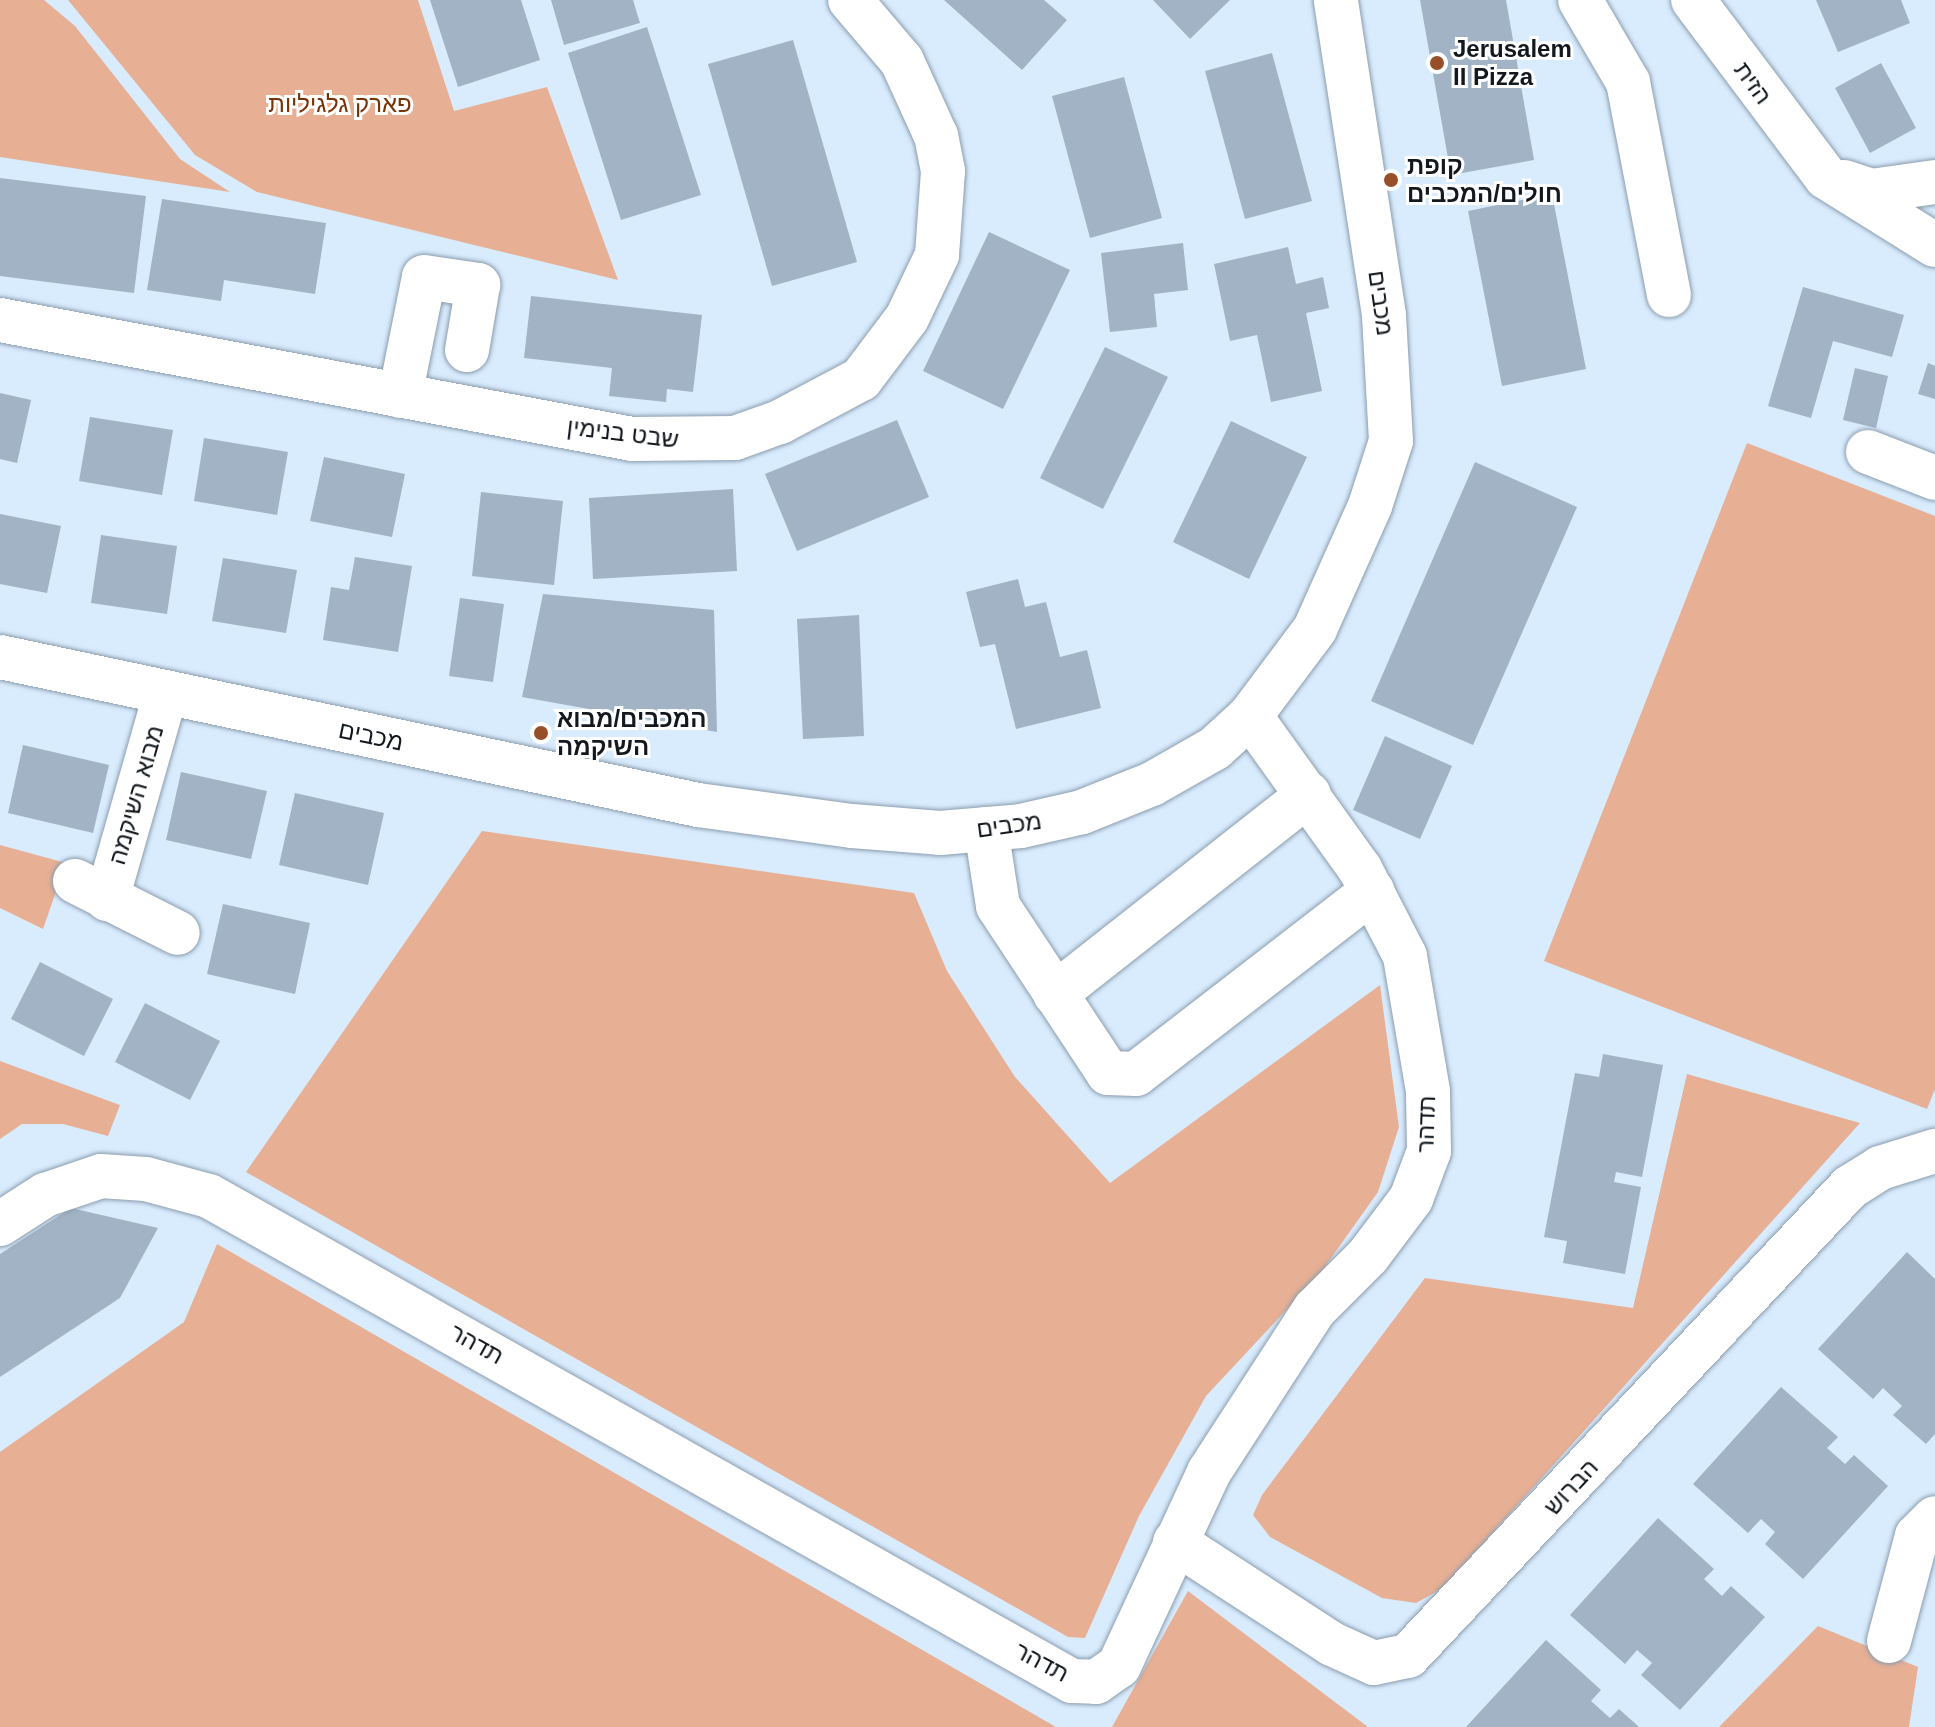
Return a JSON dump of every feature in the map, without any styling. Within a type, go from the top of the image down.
[{"type":"street","name":"שבט בנימין","points":[[0,320],[400,396],[683,442],[735,438],[861,379],[927,282],[941,229],[943,171],[932,124],[902,61],[850,0]]},
{"type":"street","name":"מכבים","points":[[0,657],[698,805],[852,826],[940,833],[986,829],[1082,812],[1152,784],[1215,748],[1250,716],[1315,629],[1370,506],[1391,441],[1384,315],[1336,0]]},
{"type":"street","points":[[1580,0],[1628,82],[1669,295]]},
{"type":"street","name":"הזית","points":[[1693,0],[1815,165],[1862,203],[1935,245]]},
{"type":"street","name":"הזית","points":[[1815,165],[1871,191],[1935,182]]},
{"type":"street","points":[[400,396],[424,277],[478,285],[467,350]]},
{"type":"street","points":[[1868,452],[1935,478]]},
{"type":"street","name":"מבוא השיקמה","points":[[166,692],[91,890],[178,933]]},
{"type":"street","name":"תדהר","points":[[0,1224],[45,1195],[101,1176],[146,1179],[209,1196],[1072,1681],[1096,1682],[1119,1666],[1209,1472],[1315,1309],[1368,1256],[1411,1199],[1429,1151],[1428,1091],[1405,956],[1373,891],[1309,794],[1250,716]]},
{"type":"street","points":[[1055,994],[1309,794]]},
{"type":"street","points":[[986,829],[998,906],[1108,1073],[1136,1074],[1373,891]]},
{"type":"street","name":"הברוש","points":[[1175,1542],[1332,1644],[1374,1663],[1408,1656],[1850,1187],[1880,1168],[1935,1151]]},
{"type":"street","points":[[1889,1641],[1917,1536],[1935,1518]]},
{"type":"green space","points":[[0,0],[44,0],[75,26],[180,159],[230,192],[0,157]]},
{"type":"green space","name":"פארק גלגיליות","points":[[68,0],[418,0],[454,111],[547,87],[618,280],[257,192],[195,155]]},
{"type":"green space","points":[[1747,443],[1935,516],[1935,1089],[1927,1109],[1544,961]]},
{"type":"green space","points":[[482,831],[914,893],[947,971],[1015,1077],[1110,1183],[1380,985],[1399,1127],[1378,1192],[1319,1275],[1206,1396],[1139,1516],[1085,1638],[1068,1637],[246,1172]]},
{"type":"green space","points":[[0,845],[66,863],[43,929],[0,908]]},
{"type":"green space","points":[[0,1061],[120,1105],[108,1136],[63,1124],[22,1124],[0,1139]]},
{"type":"green space","points":[[1687,1074],[1860,1123],[1443,1588],[1416,1603],[1382,1598],[1270,1537],[1253,1515],[1262,1495],[1425,1278],[1633,1308]]},
{"type":"green space","points":[[217,1244],[1056,1727],[0,1727],[0,1452],[184,1322]]},
{"type":"green space","points":[[1188,1591],[1368,1727],[1112,1727]]},
{"type":"green space","points":[[1818,1626],[1918,1667],[1909,1727],[1719,1727]]},
{"type":"building","points":[[430,0],[521,0],[540,60],[458,87]]},
{"type":"building","points":[[551,0],[633,0],[640,23],[564,45]]},
{"type":"building","points":[[944,0],[1044,0],[1067,20],[1022,70]]},
{"type":"building","points":[[1153,0],[1230,0],[1190,39]]},
{"type":"building","points":[[1420,0],[1506,0],[1534,160],[1451,175]]},
{"type":"building","points":[[1816,0],[1901,0],[1910,23],[1838,52]]},
{"type":"building","points":[[647,27],[701,195],[621,220],[568,53]]},
{"type":"building","points":[[793,40],[857,262],[772,286],[708,64]]},
{"type":"building","points":[[1272,53],[1312,201],[1245,219],[1205,71]]},
{"type":"building","points":[[1881,63],[1916,128],[1870,153],[1835,88]]},
{"type":"building","points":[[1124,77],[1162,218],[1090,238],[1052,96]]},
{"type":"building","points":[[0,178],[146,196],[134,293],[0,276]]},
{"type":"building","points":[[1552,194],[1586,369],[1502,386],[1468,211]]},
{"type":"building","points":[[162,199],[326,223],[315,294],[224,280],[221,301],[147,290]]},
{"type":"building","points":[[989,232],[1070,270],[1003,409],[923,371]]},
{"type":"building","points":[[1183,243],[1188,290],[1154,294],[1157,327],[1110,332],[1101,253]]},
{"type":"building","points":[[1288,247],[1296,284],[1323,277],[1329,308],[1306,313],[1322,391],[1271,402],[1257,335],[1230,341],[1214,264]]},
{"type":"building","points":[[1803,287],[1904,315],[1892,357],[1833,341],[1811,418],[1768,406]]},
{"type":"building","points":[[531,296],[702,315],[693,392],[667,389],[666,402],[609,396],[612,368],[524,358]]},
{"type":"building","points":[[1105,347],[1168,377],[1103,509],[1040,478]]},
{"type":"building","points":[[1928,363],[1935,366],[1935,399],[1918,394]]},
{"type":"building","points":[[1855,368],[1888,376],[1876,428],[1843,420]]},
{"type":"building","points":[[0,393],[31,400],[17,463],[0,459]]},
{"type":"building","points":[[90,417],[173,430],[162,495],[79,481]]},
{"type":"building","points":[[897,420],[929,497],[797,551],[765,474]]},
{"type":"building","points":[[1231,421],[1307,457],[1249,579],[1173,542]]},
{"type":"building","points":[[204,438],[288,452],[277,515],[194,501]]},
{"type":"building","points":[[324,457],[405,474],[392,537],[310,521]]},
{"type":"building","points":[[1475,462],[1577,507],[1473,745],[1371,701]]},
{"type":"building","points":[[733,489],[737,571],[593,579],[589,498]]},
{"type":"building","points":[[481,492],[563,501],[554,585],[472,576]]},
{"type":"building","points":[[0,514],[61,526],[47,593],[0,584]]},
{"type":"building","points":[[101,535],[177,546],[167,614],[91,603]]},
{"type":"building","points":[[355,557],[412,566],[398,652],[323,640],[331,587],[349,590]]},
{"type":"building","points":[[223,558],[297,570],[286,633],[212,621]]},
{"type":"building","points":[[1018,579],[1025,607],[1046,602],[1060,657],[1087,650],[1101,708],[1016,729],[995,644],[980,647],[966,592]]},
{"type":"building","points":[[543,594],[714,610],[717,732],[522,697]]},
{"type":"building","points":[[460,598],[504,604],[493,682],[449,676]]},
{"type":"building","points":[[859,615],[864,736],[803,739],[797,619]]},
{"type":"building","points":[[1385,736],[1452,766],[1420,839],[1353,810]]},
{"type":"building","points":[[23,745],[109,765],[93,833],[8,813]]},
{"type":"building","points":[[181,772],[267,791],[251,859],[166,840]]},
{"type":"building","points":[[295,793],[384,813],[368,885],[279,865]]},
{"type":"building","points":[[223,904],[310,923],[295,994],[207,974]]},
{"type":"building","points":[[40,962],[113,999],[84,1056],[11,1019]]},
{"type":"building","points":[[145,1003],[220,1041],[190,1100],[115,1062]]},
{"type":"building","points":[[1603,1054],[1663,1065],[1642,1177],[1616,1172],[1614,1182],[1641,1187],[1625,1274],[1563,1263],[1567,1241],[1544,1237],[1575,1073],[1599,1077]]},
{"type":"building","points":[[71,1208],[158,1228],[120,1298],[0,1377],[0,1254]]},
{"type":"building","points":[[1907,1252],[1935,1279],[1935,1434],[1926,1444],[1893,1415],[1902,1406],[1883,1388],[1873,1399],[1818,1349]]},
{"type":"building","points":[[1781,1387],[1838,1437],[1827,1448],[1845,1464],[1854,1455],[1888,1486],[1803,1579],[1765,1544],[1775,1532],[1761,1519],[1748,1533],[1693,1484]]},
{"type":"building","points":[[1658,1518],[1714,1569],[1704,1579],[1722,1596],[1731,1586],[1765,1617],[1680,1710],[1641,1675],[1652,1663],[1637,1650],[1625,1664],[1570,1615]]},
{"type":"building","points":[[1546,1640],[1601,1690],[1591,1701],[1610,1718],[1619,1709],[1639,1727],[1466,1727]]},
{"type":"place","name":"Jerusalem II Pizza","points":[[1437,63]]},
{"type":"place","name":"קופת חולים/המכבים","points":[[1391,180]]},
{"type":"place","name":"המכבים/מבוא השיקמה","points":[[541,733]]}]
